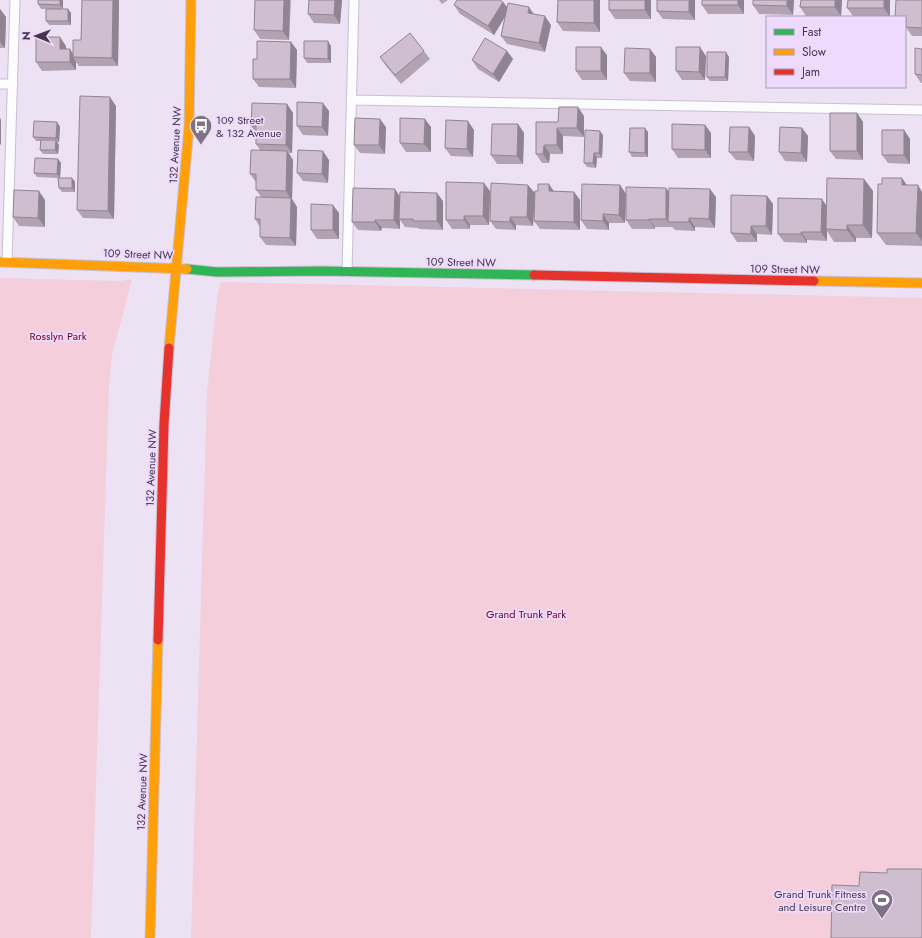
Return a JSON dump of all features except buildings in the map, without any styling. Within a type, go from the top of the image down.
[{"type":"street","name":"132 Avenue NW","points":[[150,938],[164,424],[167,368],[189,127],[191,0]]},
{"type":"street","name":"109 Street NW","points":[[4,262],[176,268],[217,272],[347,272],[922,283]]},
{"type":"lane","points":[[4,262],[13,84],[15,0]]},
{"type":"lane","points":[[347,272],[354,0]]},
{"type":"lane","points":[[0,84],[13,84]]},
{"type":"lane","points":[[352,100],[922,110]]},
{"type":"green space","name":"Rosslyn Park","points":[[0,278],[120,281],[132,279],[112,355],[109,385],[91,938],[0,938]]},
{"type":"green space","name":"Grand Trunk Park","points":[[221,282],[922,298],[922,938],[191,938],[207,392],[218,291]]},
{"type":"traffic: fast","points":[[187,269],[217,272],[321,271],[534,275]]},
{"type":"traffic: slow","points":[[169,348],[189,127],[191,0]]},
{"type":"traffic: slow","points":[[0,262],[187,269]]},
{"type":"traffic: slow","points":[[814,281],[922,283]]},
{"type":"traffic: slow","points":[[150,938],[158,640]]},
{"type":"traffic: jam","points":[[534,275],[814,281]]},
{"type":"traffic: jam","points":[[158,640],[164,424],[169,348]]},
{"type":"place","name":"109 Street & 132 Avenue","points":[[201,146]]},
{"type":"place","name":"Grand Trunk Fitness and Leisure Centre","points":[[882,920]]}]
